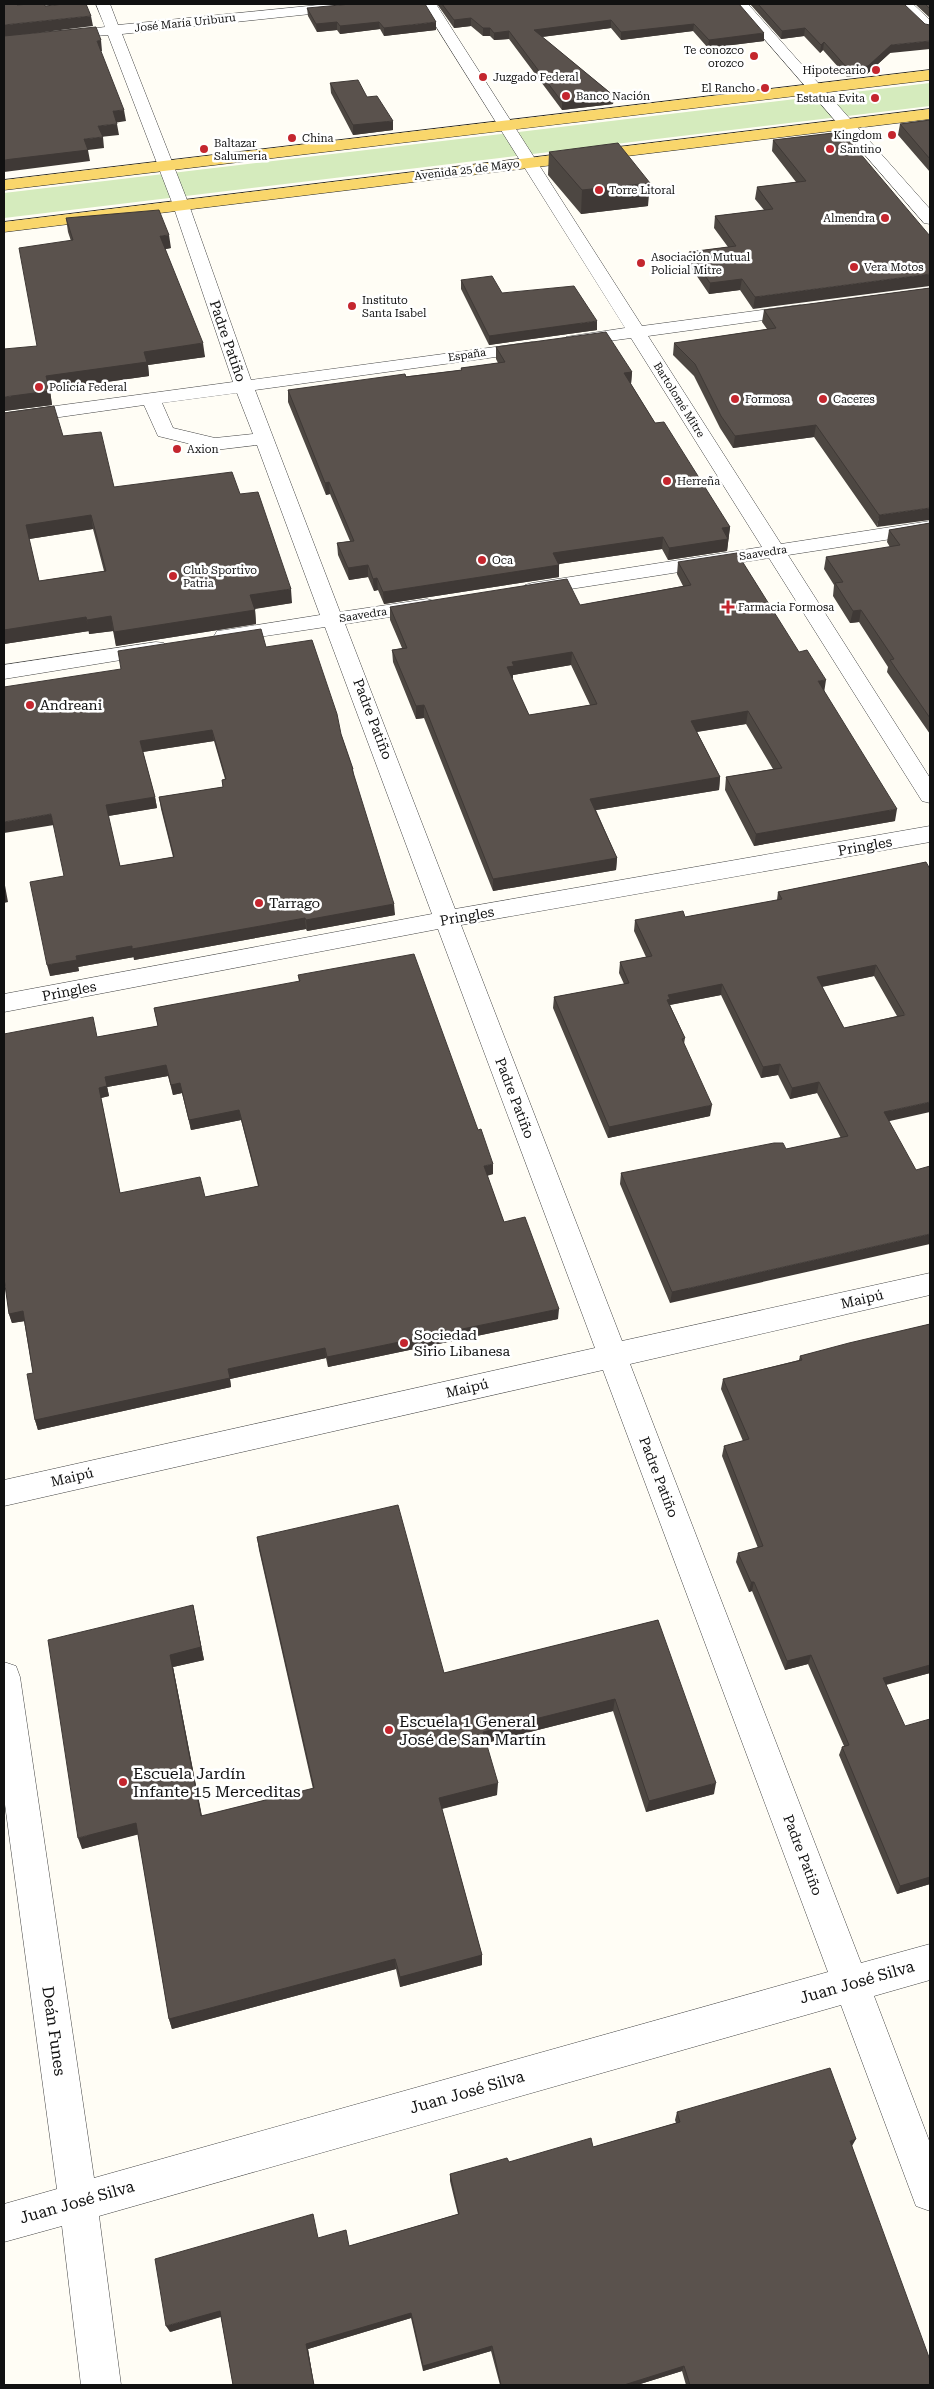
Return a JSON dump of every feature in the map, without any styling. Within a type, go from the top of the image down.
[{"type":"main road","points":[[4,185],[930,75]]},
{"type":"main road","name":"Avenida 25 de Mayo","points":[[4,226],[930,114]]},
{"type":"street","name":"Padre Patiño","points":[[103,4],[181,205],[244,386],[335,619],[930,2192]]},
{"type":"street","name":"José María Uriburu","points":[[83,33],[367,4]]},
{"type":"street","name":"Bartolomé Mitre","points":[[429,4],[930,796]]},
{"type":"street","points":[[741,4],[930,219]]},
{"type":"street","points":[[905,4],[930,28]]},
{"type":"street","name":"España","points":[[4,419],[813,308]]},
{"type":"street","points":[[151,399],[165,432],[215,444],[264,438]]},
{"type":"street","name":"Saavedra","points":[[511,592],[930,527]]},
{"type":"street","name":"Saavedra","points":[[208,639],[442,602]]},
{"type":"street","points":[[4,672],[179,644]]},
{"type":"street","name":"Pringles","points":[[4,1003],[448,919],[930,834]]},
{"type":"street","name":"Maipú","points":[[4,1493],[930,1284]]},
{"type":"street","name":"Deán Funes","points":[[4,1677],[78,2202],[101,2385]]},
{"type":"street","name":"Juan José Silva","points":[[4,2222],[930,1962]]},
{"type":"green space","points":[[930,83],[930,106],[4,218],[4,193]]},
{"type":"building","points":[[4,4],[45,4],[45,6],[86,4],[91,16],[4,25]]},
{"type":"building","points":[[351,4],[425,4],[436,22],[384,28],[379,22],[340,26],[337,22],[316,24],[307,8]]},
{"type":"building","points":[[442,4],[739,4],[764,33],[709,40],[694,24],[621,32],[611,20],[534,30],[614,96],[562,102],[509,31],[494,33],[490,28],[483,28],[471,18],[454,20]]},
{"type":"building","points":[[758,4],[904,4],[925,24],[930,25],[930,41],[891,45],[868,66],[848,69],[824,42],[821,45],[805,28],[782,31]]},
{"type":"building","points":[[96,27],[101,40],[97,41],[124,110],[113,111],[117,124],[98,126],[103,137],[84,139],[88,150],[4,160],[4,36]]},
{"type":"building","points":[[358,80],[367,97],[377,96],[393,121],[353,125],[330,83]]},
{"type":"building","points":[[930,120],[930,159],[900,124]]},
{"type":"building","points":[[842,132],[930,236],[930,274],[755,297],[742,279],[710,283],[689,252],[736,246],[715,216],[773,209],[757,187],[806,181],[773,140]]},
{"type":"building","points":[[618,143],[650,183],[582,190],[549,152]]},
{"type":"building","points":[[159,210],[169,235],[160,236],[203,343],[144,352],[147,362],[46,376],[50,391],[4,397],[4,349],[37,346],[19,248],[73,240],[66,218]]},
{"type":"building","points":[[492,276],[502,293],[574,286],[597,321],[489,336],[461,280]]},
{"type":"building","points":[[930,288],[930,508],[879,515],[816,425],[735,436],[721,416],[695,364],[674,343],[776,328],[764,310]]},
{"type":"building","points":[[606,332],[632,372],[624,373],[655,423],[664,422],[730,527],[722,528],[728,539],[669,548],[663,537],[553,553],[559,565],[383,592],[377,578],[373,579],[368,565],[348,568],[337,543],[354,541],[329,482],[325,483],[288,390],[405,374],[406,377],[462,370],[461,368],[505,362],[496,347]]},
{"type":"building","points":[[54,406],[63,436],[101,432],[114,487],[232,472],[240,494],[258,492],[291,589],[250,595],[255,610],[114,632],[111,616],[87,620],[86,617],[4,630],[4,413]],"holes":[[[91,515],[106,571],[39,581],[26,525]]]},
{"type":"building","points":[[930,523],[930,718],[890,660],[894,659],[861,610],[853,611],[835,583],[843,582],[826,557],[900,545],[889,530]]},
{"type":"building","points":[[737,553],[799,652],[807,650],[826,680],[818,681],[897,809],[756,834],[726,777],[782,768],[748,711],[691,721],[720,777],[590,799],[617,858],[493,879],[424,705],[416,706],[392,650],[407,648],[390,607],[567,579],[580,605],[691,585],[678,562]],"holes":[[[572,652],[597,704],[529,715],[507,667],[514,666],[512,662]]]},
{"type":"building","points":[[261,629],[266,647],[312,640],[337,714],[341,734],[394,904],[132,949],[132,946],[76,956],[77,960],[47,965],[30,882],[64,876],[51,814],[4,822],[4,687],[121,669],[118,651]],"holes":[[[212,730],[226,779],[222,780],[223,787],[159,797],[174,857],[120,866],[106,805],[155,797],[140,741]]]},
{"type":"building","points":[[926,862],[930,869],[930,1102],[884,1112],[916,1170],[930,1166],[930,1234],[672,1292],[621,1173],[774,1143],[783,1143],[786,1149],[848,1136],[819,1082],[792,1088],[780,1064],[763,1067],[722,984],[668,995],[670,999],[667,1000],[685,1038],[682,1039],[712,1105],[609,1127],[554,997],[629,983],[620,962],[652,956],[635,920],[683,911],[685,917],[782,899],[778,892]],"holes":[[[876,965],[905,1015],[844,1028],[817,977]]]},
{"type":"building","points":[[414,954],[478,1130],[481,1129],[493,1164],[484,1166],[504,1222],[525,1217],[559,1309],[327,1357],[325,1348],[228,1369],[230,1378],[35,1420],[27,1374],[33,1373],[23,1311],[9,1314],[4,1278],[4,1034],[93,1017],[97,1037],[158,1026],[154,1008],[300,981],[298,975]],"holes":[[[166,1065],[171,1085],[180,1083],[189,1120],[239,1110],[259,1186],[205,1197],[200,1177],[120,1193],[99,1088],[107,1086],[105,1077]]]},
{"type":"building","points":[[930,1324],[930,1665],[883,1678],[905,1726],[930,1719],[930,1877],[900,1886],[842,1747],[849,1745],[811,1655],[787,1661],[754,1582],[751,1582],[738,1553],[763,1546],[724,1446],[749,1439],[723,1379],[802,1360],[800,1356]]},
{"type":"building","points":[[398,1505],[444,1673],[658,1620],[716,1783],[649,1801],[615,1699],[483,1732],[498,1783],[439,1798],[482,1955],[400,1977],[395,1959],[169,2019],[136,1823],[78,1838],[48,1640],[193,1605],[201,1647],[170,1655],[201,1816],[314,1788],[257,1537]]},
{"type":"building","points":[[830,2068],[856,2139],[850,2141],[930,2360],[930,2385],[690,2385],[684,2366],[624,2385],[501,2385],[492,2346],[423,2366],[411,2313],[306,2344],[314,2385],[233,2385],[220,2311],[166,2326],[155,2259],[313,2214],[318,2238],[346,2230],[349,2246],[459,2214],[450,2174],[507,2158],[509,2162],[591,2138],[593,2147],[680,2122],[677,2112]]},
{"type":"place","name":"Te conozco orozco","points":[[754,56]]},
{"type":"place","name":"Hipotecario","points":[[876,70]]},
{"type":"place","name":"Juzgado Federal","points":[[483,77]]},
{"type":"place","name":"El Rancho","points":[[765,88]]},
{"type":"place","name":"Banco Nación","points":[[566,96]]},
{"type":"place","name":"Estatua Evita","points":[[875,98]]},
{"type":"place","name":"Kingdom","points":[[892,135]]},
{"type":"place","name":"China","points":[[292,138]]},
{"type":"place","name":"Baltazar Salumeria","points":[[204,149]]},
{"type":"place","name":"Santino","points":[[830,149]]},
{"type":"place","name":"Torre Litoral","points":[[599,190]]},
{"type":"place","name":"Almendra","points":[[885,218]]},
{"type":"place","name":"Asociación Mutual Policial Mitre","points":[[641,263]]},
{"type":"place","name":"Vera Motos","points":[[854,267]]},
{"type":"place","name":"Instituto Santa Isabel","points":[[352,306]]},
{"type":"place","name":"Policía Federal","points":[[39,387]]},
{"type":"place","name":"Formosa","points":[[735,399]]},
{"type":"place","name":"Caceres","points":[[823,399]]},
{"type":"place","name":"Axion","points":[[177,449]]},
{"type":"place","name":"Herreña","points":[[667,481]]},
{"type":"place","name":"Oca","points":[[482,560]]},
{"type":"place","name":"Club Sportivo Patria","points":[[173,576]]},
{"type":"place","name":"Farmacia Formosa","points":[[728,607]]},
{"type":"place","name":"Andreani","points":[[30,705]]},
{"type":"place","name":"Tarrago","points":[[259,903]]},
{"type":"place","name":"Sociedad Sirio Libanesa","points":[[404,1343]]},
{"type":"place","name":"Escuela 1 General José de San Martín","points":[[389,1730]]},
{"type":"place","name":"Escuela Jardín Infante 15 Merceditas","points":[[123,1782]]}]
